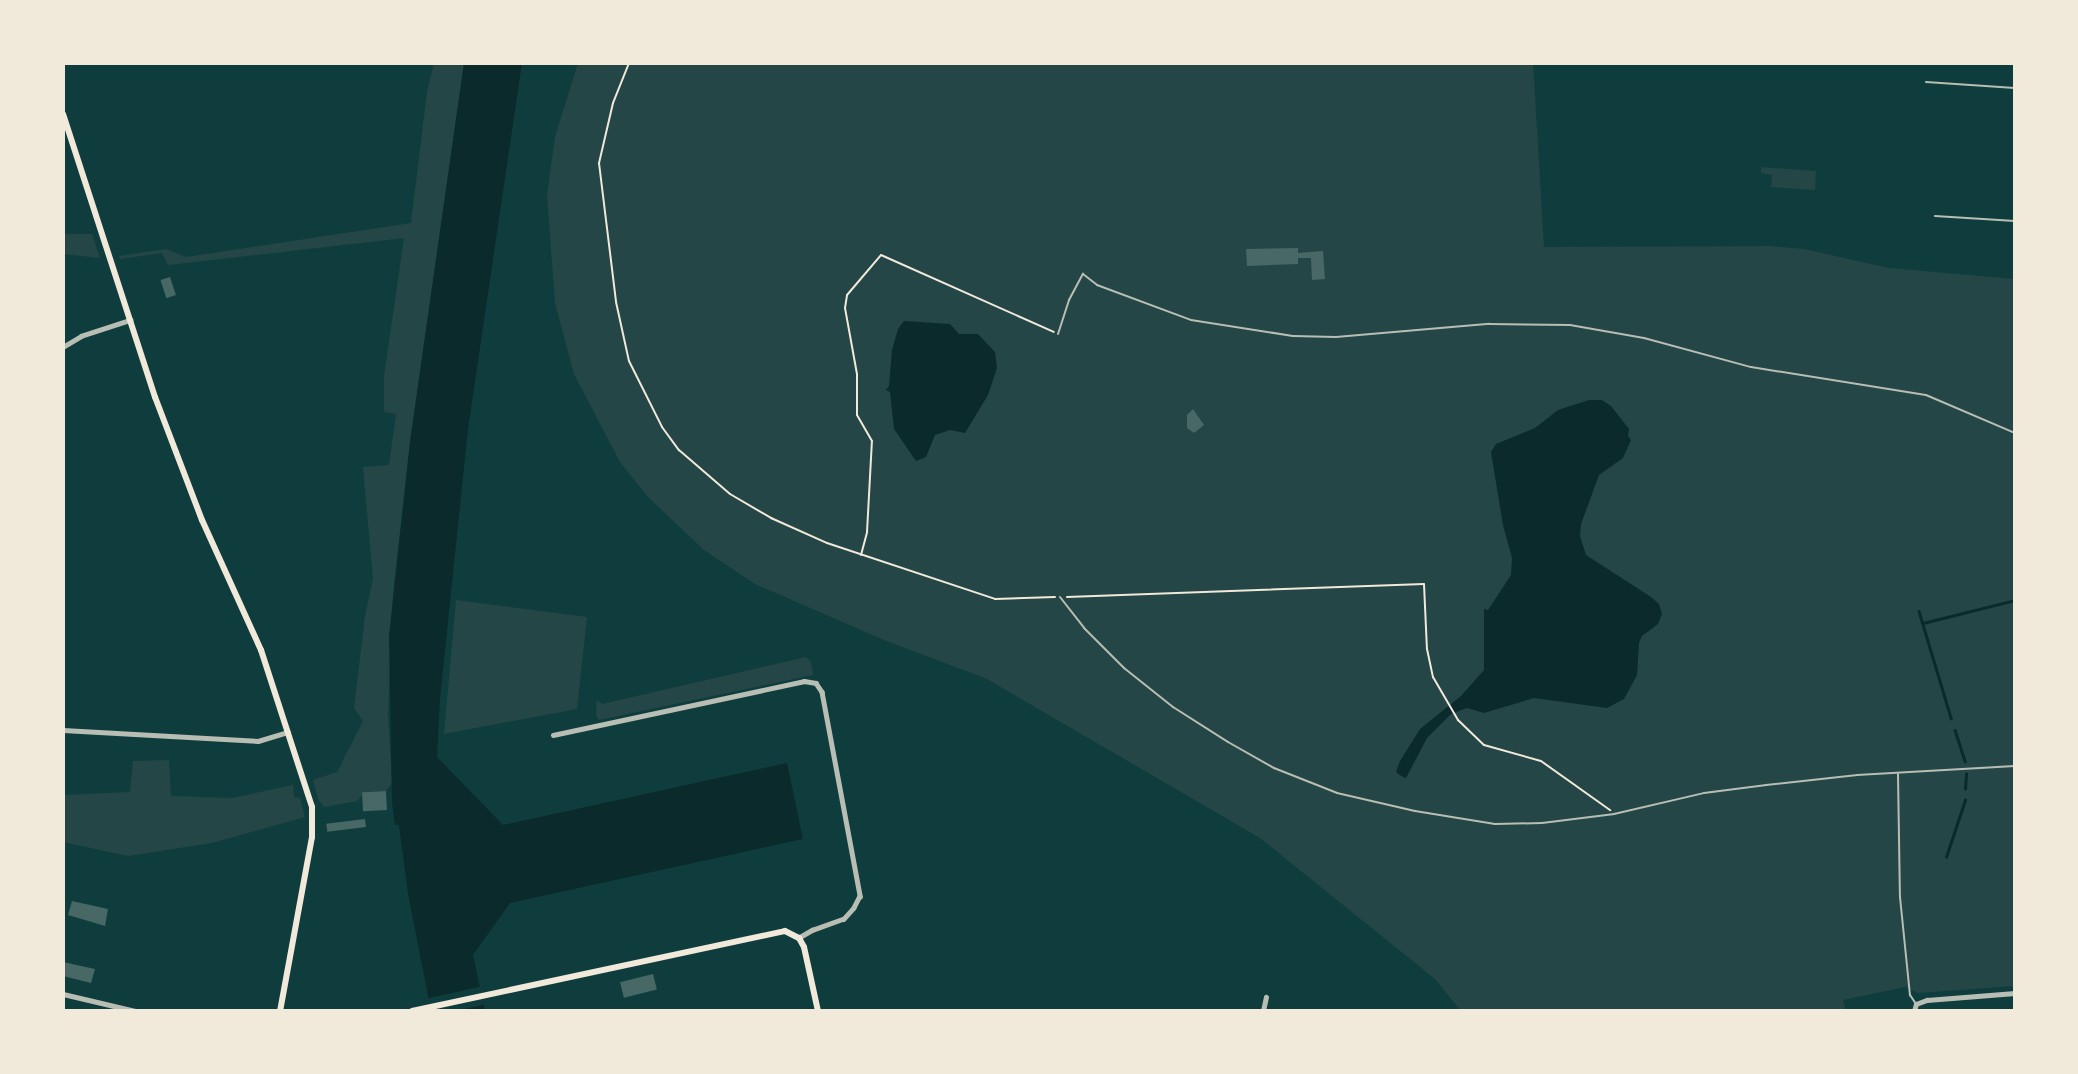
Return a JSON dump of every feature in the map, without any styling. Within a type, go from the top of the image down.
[{"type":"main road","points":[[63,114],[130,320],[187,482],[261,650],[290,732],[314,821],[280,1011]]},
{"type":"main road","points":[[412,1011],[785,931],[799,938],[804,947],[818,1011]]},
{"type":"street","points":[[63,347],[81,336],[130,320]]},
{"type":"street","points":[[553,735],[804,681],[816,683],[822,692],[860,896],[844,919],[799,938]]},
{"type":"street","points":[[63,730],[258,741],[290,732]]},
{"type":"street","points":[[1914,1011],[1916,1004],[2015,993]]},
{"type":"street","points":[[63,994],[135,1011]]},
{"type":"street","points":[[1263,1011],[1266,997]]},
{"type":"lane","points":[[1926,82],[2015,88]]},
{"type":"lane","points":[[1935,216],[2015,221]]},
{"type":"lane","points":[[1058,334],[1069,300],[1083,274],[1097,285],[1191,320],[1293,336],[1336,337],[1489,324],[1570,325],[1644,338],[1751,367],[1926,395],[2015,433]]},
{"type":"lane","points":[[1060,597],[1104,649],[1173,707],[1258,760],[1337,793],[1415,811],[1495,824],[1542,823],[1615,814],[1704,793],[1898,773],[2015,766]]},
{"type":"lane","points":[[1898,773],[1900,897],[1910,995],[1916,1004]]},
{"type":"path","points":[[629,63],[613,103],[599,163],[622,338],[633,371],[662,427],[698,469],[730,494],[771,518],[860,556],[995,599],[1011,601],[1424,584],[1427,649],[1433,677],[1458,720],[1484,745],[1541,761],[1615,814]]},
{"type":"path","points":[[860,556],[867,532],[872,441],[857,415],[857,374],[845,308],[847,295],[881,255],[1058,334]]},
{"type":"shaded area","points":[[434,63],[464,63],[410,442],[393,594],[388,713],[392,783],[386,791],[365,792],[357,801],[325,807],[319,801],[313,780],[337,772],[363,721],[354,708],[365,616],[373,579],[363,467],[389,465],[396,414],[384,412],[384,376],[404,238],[168,265],[162,253],[120,259],[119,256],[166,249],[186,257],[411,223],[427,92]]},
{"type":"shaded area","points":[[464,63],[522,63],[468,429],[440,699],[437,757],[503,825],[787,763],[803,839],[510,903],[473,955],[485,1011],[431,1011],[408,894],[399,825],[395,825],[392,803],[389,636],[410,442]]},
{"type":"shaded area","points":[[578,63],[1533,63],[1544,247],[1769,246],[1804,249],[1889,268],[2015,279],[2015,986],[1918,993],[1905,987],[1843,1000],[1846,1011],[1461,1011],[1435,979],[1260,838],[987,679],[884,640],[755,584],[704,550],[649,498],[620,462],[574,374],[555,303],[547,195],[555,137]]},
{"type":"shaded area","points":[[1761,167],[1816,171],[1815,190],[1771,187],[1772,175],[1761,173]]},
{"type":"shaded area","points":[[63,234],[92,234],[100,258],[63,254]]},
{"type":"shaded area","points":[[904,321],[950,324],[959,334],[978,334],[995,352],[997,368],[988,395],[965,433],[950,430],[935,435],[926,457],[916,461],[894,429],[890,392],[886,390],[889,386],[892,350],[898,329]]},
{"type":"shaded area","points":[[1589,400],[1602,400],[1611,406],[1629,429],[1628,436],[1631,440],[1623,458],[1599,475],[1581,524],[1580,536],[1586,555],[1651,597],[1659,604],[1662,614],[1658,624],[1642,636],[1639,643],[1637,675],[1624,699],[1607,708],[1534,698],[1484,713],[1467,708],[1451,714],[1427,738],[1406,778],[1401,776],[1396,772],[1400,761],[1420,729],[1461,696],[1484,670],[1484,609],[1488,610],[1511,575],[1512,558],[1503,525],[1491,452],[1496,444],[1535,428],[1558,410]]},
{"type":"shaded area","points":[[456,600],[587,617],[577,709],[444,734]]},
{"type":"shaded area","points":[[806,657],[811,662],[813,675],[599,720],[596,715],[597,700],[602,704]]},
{"type":"shaded area","points":[[169,760],[171,796],[232,798],[293,785],[294,797],[300,798],[305,817],[212,843],[128,856],[63,842],[63,795],[130,792],[133,761]]},
{"type":"pier","points":[[483,986],[487,1004],[456,1011],[427,1011],[425,999]]},
{"type":"building","points":[[1298,248],[1298,253],[1323,251],[1325,279],[1312,280],[1311,258],[1298,258],[1298,264],[1247,266],[1246,249]]},
{"type":"building","points":[[170,277],[176,295],[166,298],[160,280]]},
{"type":"building","points":[[1193,409],[1204,425],[1194,433],[1187,428],[1187,415]]},
{"type":"building","points":[[386,791],[387,810],[363,811],[362,792]]},
{"type":"building","points":[[365,819],[366,827],[327,832],[326,824]]},
{"type":"building","points":[[72,901],[108,909],[105,926],[68,915]]},
{"type":"building","points":[[63,962],[95,969],[91,983],[63,976]]},
{"type":"building","points":[[653,974],[657,990],[624,998],[620,982]]},
{"type":"waterway","points":[[1923,623],[2015,600]]},
{"type":"waterway","points":[[1919,611],[1951,718]]},
{"type":"waterway","points":[[1955,730],[1965,761]]},
{"type":"waterway","points":[[1965,789],[1966,774]]},
{"type":"waterway","points":[[1946,857],[1965,800]]}]
